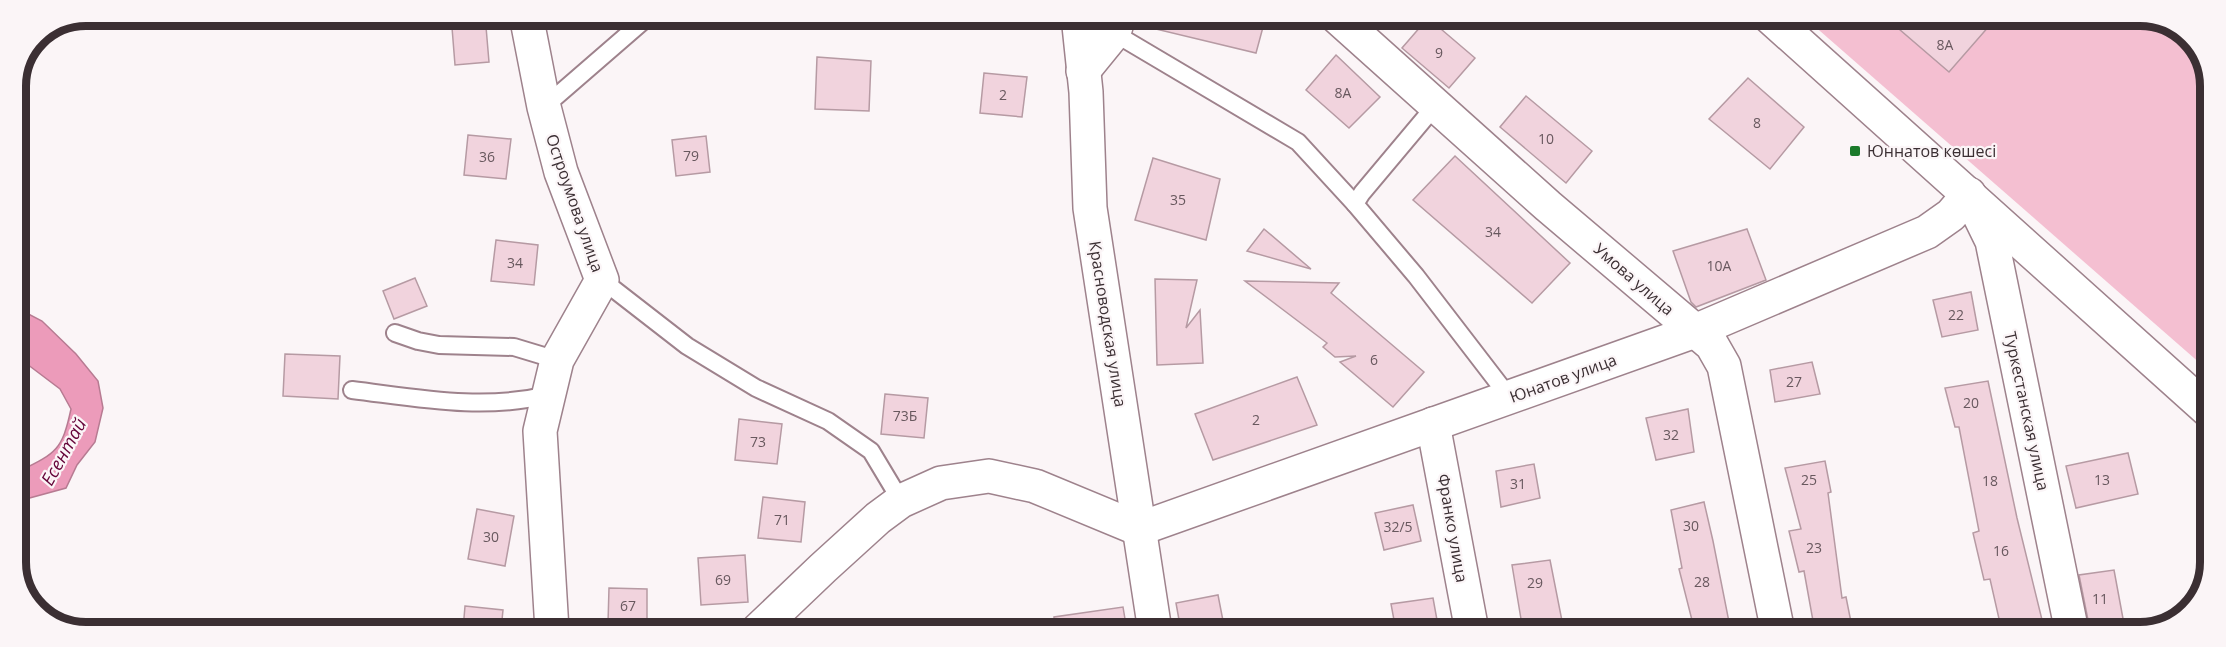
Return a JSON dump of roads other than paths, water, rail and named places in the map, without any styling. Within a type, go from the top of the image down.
[{"type":"street","name":"Остроумова улица","points":[[528,26],[544,107],[561,172],[602,280],[557,360],[540,431],[552,622]]},
{"type":"street","name":"Красноводская улица","points":[[1079,26],[1086,92],[1090,208],[1154,622]]},
{"type":"street","points":[[1083,71],[1115,26]]},
{"type":"street","name":"Умова улица","points":[[1347,26],[1435,106],[1712,345],[1724,366],[1776,622]]},
{"type":"street","points":[[1780,26],[2200,403]]},
{"type":"street","name":"Юнатов улица","points":[[1139,529],[1695,331],[1927,232],[1951,214],[1969,194]]},
{"type":"street","name":"Туркестанская улица","points":[[1969,194],[1992,241],[2070,622]]},
{"type":"street","name":"Франко улица","points":[[1433,424],[1470,622]]},
{"type":"street","points":[[766,622],[878,518],[901,501],[941,483],[989,476],[1035,486],[1139,529]]},
{"type":"lane","points":[[544,107],[637,26]]},
{"type":"lane","points":[[1119,26],[1298,142],[1355,204],[1416,276],[1509,397]]},
{"type":"lane","points":[[1355,204],[1435,106]]},
{"type":"lane","points":[[602,280],[687,346],[756,388],[828,421],[871,451],[901,501]]},
{"type":"lane","points":[[395,333],[439,345],[514,347],[557,360]]},
{"type":"lane","points":[[352,390],[466,404],[520,402],[548,395]]},
{"type":"water","name":"Есентай","points":[[26,313],[42,321],[76,354],[98,381],[103,408],[95,442],[77,465],[66,488],[26,499],[26,468],[55,449],[68,423],[71,409],[60,389],[26,363]]},
{"type":"place","name":"Юннатов көшесі","points":[[1855,151]]}]
